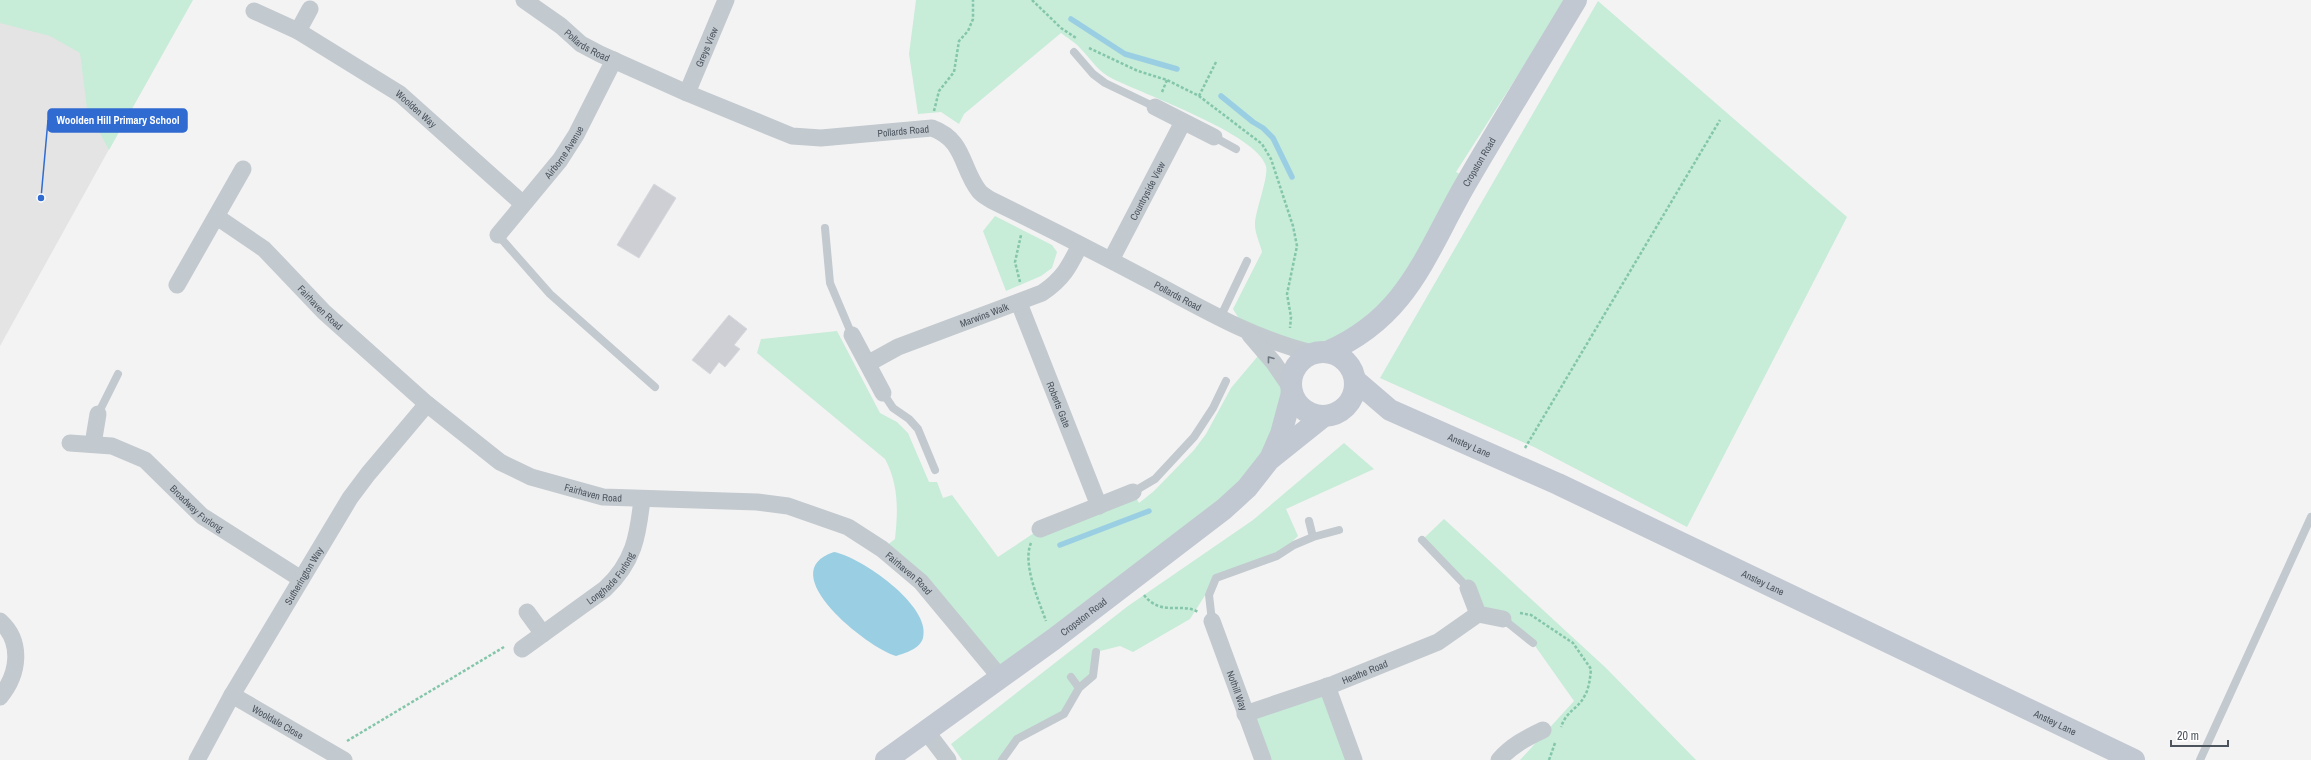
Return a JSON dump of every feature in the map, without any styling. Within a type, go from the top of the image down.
[{"type":"street","name":"Pollards Road","points":[[524,0],[561,26],[581,44],[688,93],[792,136],[821,138],[932,128],[943,132],[952,140],[979,191],[991,200],[1111,260],[1247,332],[1284,346],[1320,353]]},
{"type":"street","name":"Greys View","points":[[688,93],[726,0]]},
{"type":"street","name":"Cropston Road","points":[[886,760],[1000,677],[1054,640],[1131,579],[1224,509],[1247,488],[1270,460],[1350,402],[1354,391],[1353,375],[1380,321],[1397,301],[1424,263],[1467,182],[1576,0]]},
{"type":"street","points":[[298,31],[310,9]]},
{"type":"street","name":"Woolden Way","points":[[254,11],[298,31],[400,94],[522,203]]},
{"type":"street","name":"Airborne Avenue","points":[[498,234],[522,203],[560,160],[576,135],[614,60]]},
{"type":"street","points":[[1155,107],[1214,137]]},
{"type":"street","name":"Countryside View","points":[[1111,260],[1183,122]]},
{"type":"street","points":[[177,285],[243,169]]},
{"type":"street","name":"Fairhaven Road","points":[[217,217],[264,249],[324,312],[427,404],[500,462],[531,477],[603,497],[757,502],[788,506],[848,527],[882,548],[921,582],[1000,677]]},
{"type":"street","name":"Marwins Walk","points":[[868,363],[898,347],[1042,294],[1056,283],[1068,270],[1080,245]]},
{"type":"street","name":"Roberts Gate","points":[[1023,301],[1099,506]]},
{"type":"street","name":"Cropston Road","points":[[1270,460],[1282,434],[1291,390],[1291,377],[1295,367],[1303,358],[1350,342],[1380,321]]},
{"type":"street","name":"Pollards Road","points":[[1247,332],[1274,363],[1291,390]]},
{"type":"street","points":[[852,335],[883,393]]},
{"type":"street","points":[[1320,353],[1337,355],[1346,361],[1353,375]]},
{"type":"street","name":"Anstey Lane","points":[[1353,375],[1390,410],[1516,464],[2134,760]]},
{"type":"street","points":[[1291,390],[1304,410],[1313,414],[1333,413]]},
{"type":"street","name":"Sutherington Way","points":[[197,760],[232,695],[350,498],[368,474],[427,404]]},
{"type":"street","name":"Anstey Lane","points":[[1333,413],[1390,410]]},
{"type":"street","points":[[93,444],[98,414]]},
{"type":"street","name":"Broadway Furlong","points":[[70,443],[112,446],[145,460],[202,516],[301,579]]},
{"type":"street","points":[[1040,529],[1133,492]]},
{"type":"street","name":"Longhade Furlong","points":[[522,649],[605,589],[617,578],[631,554],[638,537],[642,499]]},
{"type":"street","points":[[1468,588],[1478,614],[1509,616]]},
{"type":"street","points":[[527,612],[543,634]]},
{"type":"street","name":"Heathe Road","points":[[1245,714],[1327,686],[1438,642],[1478,614]]},
{"type":"street","points":[[0,621],[13,636],[16,654],[14,672],[0,697]]},
{"type":"street","name":"Nothill Way","points":[[1212,621],[1263,760]]},
{"type":"street","points":[[1327,686],[1354,760]]},
{"type":"street","name":"Wooldale Close","points":[[232,695],[323,753],[344,760]]},
{"type":"street","points":[[926,731],[948,760]]},
{"type":"street","points":[[1498,760],[1505,752],[1524,739],[1550,734]]},
{"type":"lane","points":[[1074,52],[1093,74],[1105,83],[1155,107]]},
{"type":"lane","points":[[1214,137],[1236,149]]},
{"type":"lane","points":[[825,228],[830,283],[852,335]]},
{"type":"lane","points":[[498,234],[550,294],[655,387]]},
{"type":"lane","points":[[1220,318],[1247,262]]},
{"type":"lane","points":[[98,414],[118,374]]},
{"type":"lane","points":[[1133,492],[1156,480],[1194,437],[1213,408],[1226,381]]},
{"type":"lane","points":[[883,393],[893,408],[910,419],[918,429],[935,470]]},
{"type":"lane","points":[[2200,760],[2311,518]]},
{"type":"lane","points":[[1309,521],[1313,537]]},
{"type":"lane","points":[[1212,621],[1209,595],[1216,578],[1277,556],[1294,545],[1313,537],[1339,530]]},
{"type":"lane","points":[[1422,540],[1468,588]]},
{"type":"lane","points":[[1509,616],[1533,642]]},
{"type":"lane","points":[[1002,760],[1017,740],[1064,714],[1079,688],[1093,676],[1096,652]]},
{"type":"lane","points":[[1071,677],[1079,688]]},
{"type":"path","points":[[932,128],[939,91],[954,72],[959,41],[968,30],[973,19],[973,0]]},
{"type":"path","points":[[1032,0],[1061,28],[1078,40]]},
{"type":"path","points":[[1084,44],[1138,71],[1167,80],[1199,96],[1262,144],[1271,159],[1293,226],[1297,246],[1295,260],[1288,278],[1287,294],[1291,317],[1289,331],[1284,346]]},
{"type":"path","points":[[1199,96],[1216,62]]},
{"type":"path","points":[[1516,464],[1720,120]]},
{"type":"path","points":[[1023,301],[1015,262],[1017,246],[1029,218]]},
{"type":"path","points":[[1040,529],[1029,546],[1030,568],[1034,591],[1054,640]]},
{"type":"path","points":[[1131,579],[1148,600],[1156,605],[1168,609],[1196,610],[1212,621]]},
{"type":"path","points":[[1509,616],[1531,616],[1573,643],[1591,669],[1589,685],[1584,698],[1565,716],[1560,731]]},
{"type":"path","points":[[323,753],[506,646],[522,649]]},
{"type":"path","points":[[1549,760],[1550,734]]},
{"type":"shaded area","points":[[0,0],[164,50],[0,346]]},
{"type":"green space","points":[[0,0],[193,0],[109,150],[87,109],[80,53],[50,36],[0,23]]},
{"type":"green space","points":[[916,0],[1566,0],[1456,172],[1466,177],[1424,263],[1327,352],[1247,332],[1233,309],[1262,252],[1255,225],[1257,211],[1266,178],[1266,166],[1258,154],[1243,141],[1222,128],[1197,116],[1113,79],[1099,69],[1078,46],[1061,33],[964,114],[959,124],[941,112],[918,114],[909,54]]},
{"type":"green space","points":[[1598,1],[1847,217],[1687,527],[1536,448],[1380,378]]},
{"type":"green space","points":[[995,216],[1052,245],[1057,252],[1052,268],[1041,276],[1006,291],[983,231]]},
{"type":"green space","points":[[837,331],[880,413],[897,422],[908,433],[929,482],[937,482],[943,498],[952,495],[998,557],[1040,529],[1133,492],[1139,503],[1154,491],[1194,450],[1206,434],[1231,388],[1263,350],[1291,388],[1269,460],[1000,677],[882,549],[895,539],[897,518],[895,488],[890,469],[885,459],[757,353],[761,339]]},
{"type":"green space","points":[[1344,443],[1374,469],[1286,509],[1298,536],[1277,556],[1216,578],[1190,619],[1133,652],[1120,646],[1096,652],[1093,676],[1064,714],[1017,739],[1002,760],[962,760],[951,744],[1128,606],[1253,520]]},
{"type":"green space","points":[[1444,519],[1606,668],[1696,760],[1520,760],[1574,701],[1533,643],[1503,619],[1478,614],[1468,588],[1422,540]]},
{"type":"green space","points":[[1324,693],[1353,760],[1268,760],[1250,712]]},
{"type":"water","points":[[834,552],[861,563],[892,585],[906,598],[917,612],[923,625],[923,638],[916,648],[896,656],[883,650],[847,625],[831,608],[819,592],[813,576],[817,562]]},
{"type":"building","points":[[654,184],[676,198],[639,258],[617,245]]},
{"type":"building","points":[[729,315],[747,329],[734,345],[740,349],[725,367],[719,362],[710,374],[692,360]]},
{"type":"waterway","points":[[1071,19],[1125,54],[1177,69]]},
{"type":"waterway","points":[[1221,96],[1253,122],[1263,128],[1273,138],[1292,177]]},
{"type":"waterway","points":[[1060,545],[1149,511]]},
{"type":"place","name":"Woolden Hill Primary School","points":[[41,198]]}]
